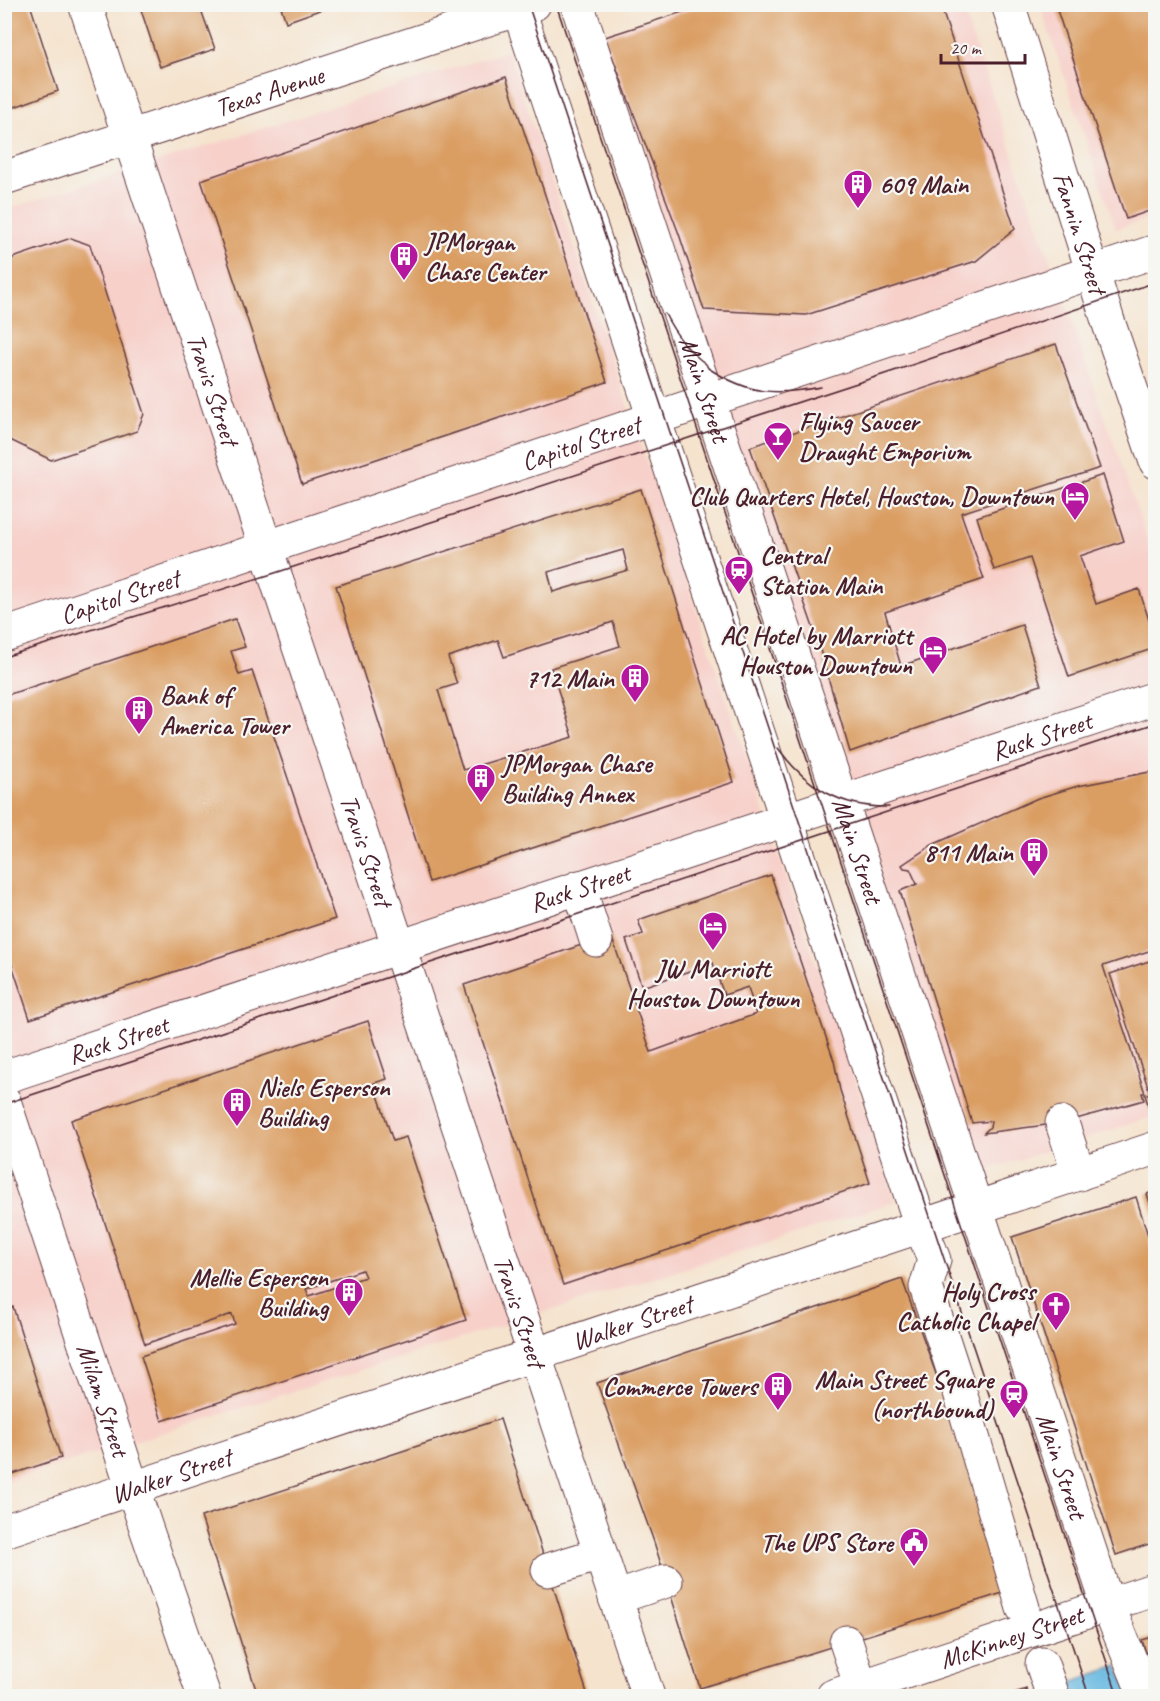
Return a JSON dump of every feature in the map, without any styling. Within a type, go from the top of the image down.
[{"type":"main road","name":"Travis Street","points":[[85,4],[648,1696]]},
{"type":"main road","name":"Main Street","points":[[577,4],[1108,1605],[1145,1696]]},
{"type":"main road","name":"Fannin Street","points":[[1008,4],[1155,462]]},
{"type":"main road","name":"Texas Avenue","points":[[4,178],[523,6]]},
{"type":"main road","points":[[523,6],[634,361],[655,418],[934,1260],[926,1287],[957,1382],[1023,1608]]},
{"type":"main road","name":"Capitol Street","points":[[4,635],[1155,251]]},
{"type":"main road","name":"Rusk Street","points":[[4,1077],[1155,698]]},
{"type":"main road","points":[[579,888],[596,940]]},
{"type":"main road","name":"Milam Street","points":[[4,1101],[204,1696]]},
{"type":"main road","points":[[1062,1123],[1078,1174]]},
{"type":"main road","name":"Walker Street","points":[[4,1531],[133,1490],[1155,1148]]},
{"type":"main road","points":[[548,1570],[600,1554]]},
{"type":"main road","points":[[615,1598],[666,1581]]},
{"type":"main road","name":"McKinney Street","points":[[853,1693],[1155,1589]]},
{"type":"main road","points":[[846,1642],[853,1693]]},
{"type":"main road","points":[[1042,1664],[1053,1696]]},
{"type":"shaded area","points":[[695,5],[961,5],[1155,561],[1155,1116],[975,1174],[600,35]]},
{"type":"shaded area","points":[[1040,5],[1155,5],[1155,216],[1116,229]]},
{"type":"shaded area","points":[[508,51],[896,1202],[5,1482],[5,210]]},
{"type":"water","points":[[1118,1666],[1130,1696],[1075,1696],[1071,1682]]},
{"type":"building","points":[[4,4],[30,4],[58,91],[4,111]]},
{"type":"building","points":[[139,4],[199,4],[215,49],[160,67]]},
{"type":"building","points":[[280,4],[333,4],[334,5],[286,22]]},
{"type":"building","points":[[707,4],[940,4],[1015,229],[976,261],[806,315],[704,310],[679,234],[605,37]]},
{"type":"building","points":[[1055,4],[1151,4],[1155,17],[1155,209],[1126,219]]},
{"type":"building","name":"JPMorgan Chase Center","points":[[506,77],[607,382],[302,484],[201,180]]},
{"type":"building","points":[[71,238],[90,245],[144,414],[137,431],[51,460],[4,437],[4,261]]},
{"type":"building","points":[[1056,344],[1100,468],[961,513],[984,579],[885,612],[901,666],[1022,625],[1041,685],[850,752],[815,633],[750,447]]},
{"type":"building","points":[[1103,475],[1124,541],[1080,556],[1096,604],[1139,589],[1155,639],[1155,648],[1069,677],[1030,558],[994,570],[977,517]]},
{"type":"building","points":[[641,489],[734,782],[429,882],[336,586]],"holes":[[[623,550],[628,570],[553,592],[548,572]],[[613,622],[620,646],[551,668],[573,737],[463,770],[438,690],[457,684],[448,657],[498,640],[504,657]]]},
{"type":"building","points":[[235,619],[245,647],[231,651],[239,675],[252,671],[335,919],[30,1019],[4,941],[4,696]]},
{"type":"building","points":[[1155,771],[1155,949],[1103,966],[1145,1093],[1142,1093],[1144,1100],[1062,1123],[984,1133],[990,1127],[991,1121],[972,1123],[900,891],[917,884],[910,869],[902,865],[932,845],[1038,798],[1078,786]]},
{"type":"building","points":[[771,875],[834,1061],[840,1090],[870,1183],[563,1285],[464,985],[611,935],[651,1052],[756,1014],[748,987],[724,995],[713,963],[642,987],[626,940],[643,934],[638,920]]},
{"type":"building","points":[[1155,959],[1155,1110],[1150,1111],[1145,1095],[1150,1093],[1110,974]]},
{"type":"building","points":[[368,1021],[387,1079],[374,1083],[393,1141],[406,1137],[466,1320],[162,1421],[141,1356],[235,1324],[232,1314],[145,1344],[71,1120]],"holes":[[[362,1270],[365,1277],[309,1296],[306,1289]]]},
{"type":"building","points":[[1155,1191],[1155,1218],[1147,1194]]},
{"type":"building","points":[[1136,1197],[1155,1258],[1155,1542],[1116,1555],[1012,1237]]},
{"type":"building","points":[[902,1279],[960,1441],[1009,1591],[700,1688],[654,1542],[597,1383]]},
{"type":"building","points":[[13,1307],[61,1458],[4,1477],[4,1310]]},
{"type":"building","points":[[500,1419],[588,1696],[258,1696],[201,1517]]},
{"type":"building","points":[[1155,1636],[1155,1680],[1142,1640]]},
{"type":"building","points":[[1026,1689],[1028,1696],[1007,1696]]},
{"type":"tram line","points":[[528,4],[1089,1696]]},
{"type":"tram line","points":[[556,4],[1118,1696]]},
{"type":"tram line","points":[[4,657],[275,573],[897,370],[1156,282]]},
{"type":"tram line","points":[[665,314],[682,342],[693,354],[708,368],[723,377],[762,391],[775,392],[821,387]]},
{"type":"tram line","points":[[4,1104],[1156,723]]},
{"type":"tram line","points":[[778,748],[800,774],[826,792],[855,804],[889,807]]},
{"type":"place","name":"609 Main","points":[[858,210]]},
{"type":"place","name":"JPMorgan Chase Center","points":[[404,282]]},
{"type":"place","name":"Flying Saucer Draught Emporium","points":[[778,462]]},
{"type":"place","name":"Club Quarters Hotel, Houston, Downtown","points":[[1075,522]]},
{"type":"place","name":"Central Station Main","points":[[739,596]]},
{"type":"place","name":"AC Hotel by Marriott Houston Downtown","points":[[933,676]]},
{"type":"place","name":"712 Main","points":[[635,704]]},
{"type":"place","name":"Bank of America Tower","points":[[139,736]]},
{"type":"place","name":"JPMorgan Chase Building Annex","points":[[481,804]]},
{"type":"place","name":"811 Main","points":[[1034,878]]},
{"type":"place","name":"JW Marriott Houston Downtown","points":[[713,952]]},
{"type":"place","name":"Niels Esperson Building","points":[[237,1128]]},
{"type":"place","name":"Mellie Esperson Building","points":[[349,1318]]},
{"type":"place","name":"Holy Cross Catholic Chapel","points":[[1056,1332]]},
{"type":"place","name":"Commerce Towers","points":[[778,1412]]},
{"type":"place","name":"Main Street Square (northbound)","points":[[1014,1420]]},
{"type":"place","name":"The UPS Store","points":[[914,1568]]}]
